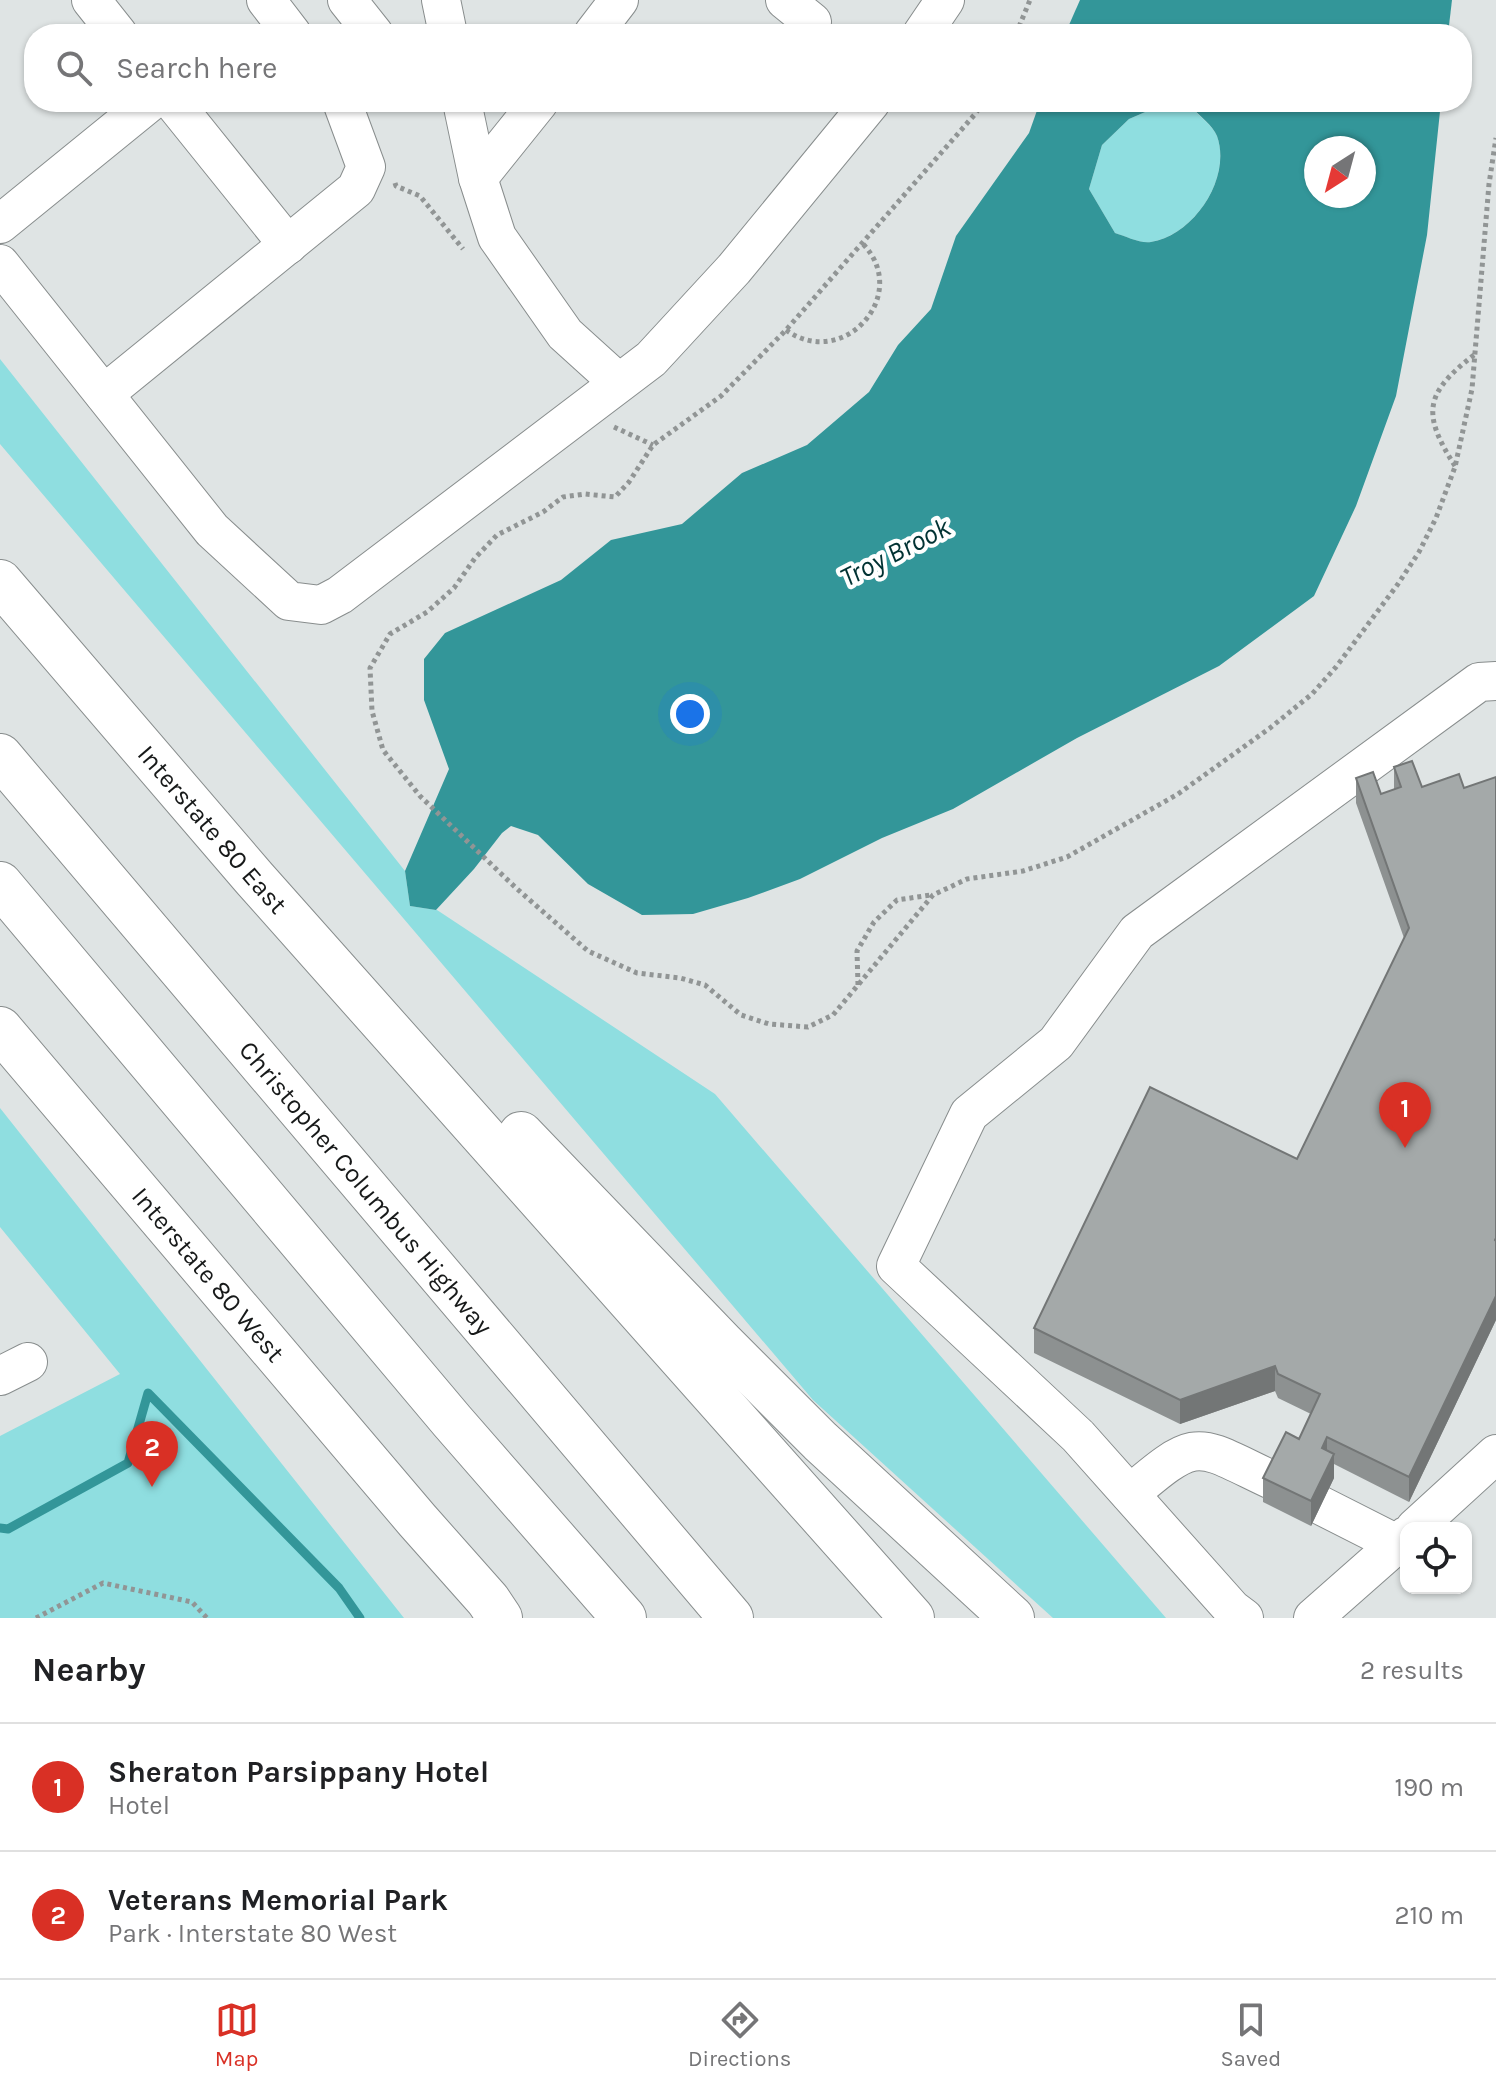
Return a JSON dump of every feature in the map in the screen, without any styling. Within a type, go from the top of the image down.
[{"type":"highway","name":"Interstate 80 East","points":[[0,582],[254,878],[912,1618]]},
{"type":"highway","name":"Christopher Columbus Highway","points":[[0,756],[731,1618]]},
{"type":"highway","points":[[0,884],[411,1372],[624,1618]]},
{"type":"highway","name":"Interstate 80 West","points":[[0,1029],[417,1520]]},
{"type":"highway","points":[[428,1075],[513,1126],[820,1441],[1012,1618]]},
{"type":"highway","points":[[417,1520],[462,1618]]},
{"type":"highway","points":[[417,1520],[488,1600],[500,1618]]},
{"type":"lane","points":[[91,0],[110,24]]},
{"type":"lane","points":[[266,0],[284,24]]},
{"type":"lane","points":[[347,0],[366,24]]},
{"type":"lane","points":[[441,0],[446,24]]},
{"type":"lane","points":[[601,24],[619,0]]},
{"type":"lane","points":[[929,24],[945,0]]},
{"type":"lane","points":[[0,224],[138,112]]},
{"type":"lane","points":[[181,112],[288,245]]},
{"type":"lane","points":[[104,394],[356,189],[366,167],[346,112]]},
{"type":"lane","points":[[464,112],[478,178],[497,237],[565,334],[618,382]]},
{"type":"lane","points":[[478,178],[531,112]]},
{"type":"lane","points":[[0,264],[212,530],[289,601],[321,605],[355,584],[651,359],[734,269],[863,112]]},
{"type":"lane","points":[[1244,1618],[1232,1609],[1078,1436],[896,1266],[969,1114],[1056,1043],[1137,932],[1479,682],[1496,681]]},
{"type":"lane","points":[[1130,1494],[1174,1457],[1189,1450],[1207,1449],[1274,1481]]},
{"type":"lane","points":[[1421,1522],[1496,1454]]},
{"type":"lane","points":[[1320,1505],[1400,1534]]},
{"type":"lane","points":[[1313,1618],[1400,1541]]},
{"type":"path","points":[[1020,24],[1030,0]]},
{"type":"path","points":[[933,895],[833,1015],[808,1027],[769,1024],[741,1015],[705,985],[680,978],[637,973],[588,951],[516,888],[420,796],[383,750],[372,711],[370,668],[390,634],[427,612],[454,588],[475,558],[497,535],[543,512],[563,497],[585,494],[615,497],[629,482],[653,445],[721,396],[786,330],[977,112]]},
{"type":"path","points":[[858,986],[857,951],[874,922],[897,900],[933,895],[967,879],[1023,871],[1067,857],[1178,794],[1302,703],[1336,667],[1419,552],[1455,467],[1472,389],[1489,184],[1496,138]]},
{"type":"path","points":[[786,330],[805,341],[828,342],[848,335],[868,318],[880,289],[880,275],[871,252],[863,244]]},
{"type":"path","points":[[1455,467],[1432,421],[1433,408],[1442,382],[1474,355]]},
{"type":"path","points":[[606,424],[653,445]]},
{"type":"path","points":[[36,1618],[103,1583],[192,1602],[207,1618]]},
{"type":"shaded area","points":[[1145,112],[1196,112],[1217,136],[1220,152],[1219,169],[1206,202],[1182,228],[1151,242],[1115,233],[1089,189],[1102,145],[1129,119]]},
{"type":"shaded area","points":[[0,359],[405,871],[410,906],[437,910],[715,1094],[1166,1618],[1053,1618],[813,1400],[0,444]]},
{"type":"shaded area","points":[[0,1108],[404,1618],[0,1618],[0,1436],[120,1374],[0,1227]]},
{"type":"water","points":[[1080,0],[1452,0],[1449,24],[1069,24]]},
{"type":"water","name":"Troy Brook","points":[[1036,112],[1145,112],[1129,119],[1102,145],[1089,189],[1115,233],[1151,242],[1182,228],[1206,202],[1214,186],[1219,169],[1217,136],[1196,112],[1440,112],[1427,235],[1396,396],[1356,506],[1314,596],[1219,666],[1077,738],[953,809],[882,838],[800,879],[748,898],[693,914],[642,915],[588,884],[538,835],[511,826],[436,910],[410,906],[405,871],[449,769],[424,700],[424,659],[445,633],[561,580],[611,540],[682,524],[742,473],[807,445],[869,392],[898,345],[931,309],[956,236],[1029,133]]},
{"type":"building","points":[[1412,761],[1422,787],[1459,774],[1464,788],[1496,777],[1496,1296],[1409,1477],[1327,1437],[1322,1448],[1334,1454],[1311,1501],[1263,1478],[1286,1432],[1299,1439],[1320,1394],[1278,1374],[1275,1366],[1180,1400],[1034,1328],[1150,1087],[1297,1159],[1409,928],[1356,778],[1373,772],[1381,794],[1401,787],[1394,767]]},
{"type":"waterway","points":[[0,1528],[8,1529],[128,1463],[148,1393],[339,1588],[360,1618]]},
{"type":"place","name":"Sheraton Parsippany Hotel","points":[[1405,1148]]},
{"type":"place","name":"Veterans Memorial Park","points":[[152,1487]]}]
